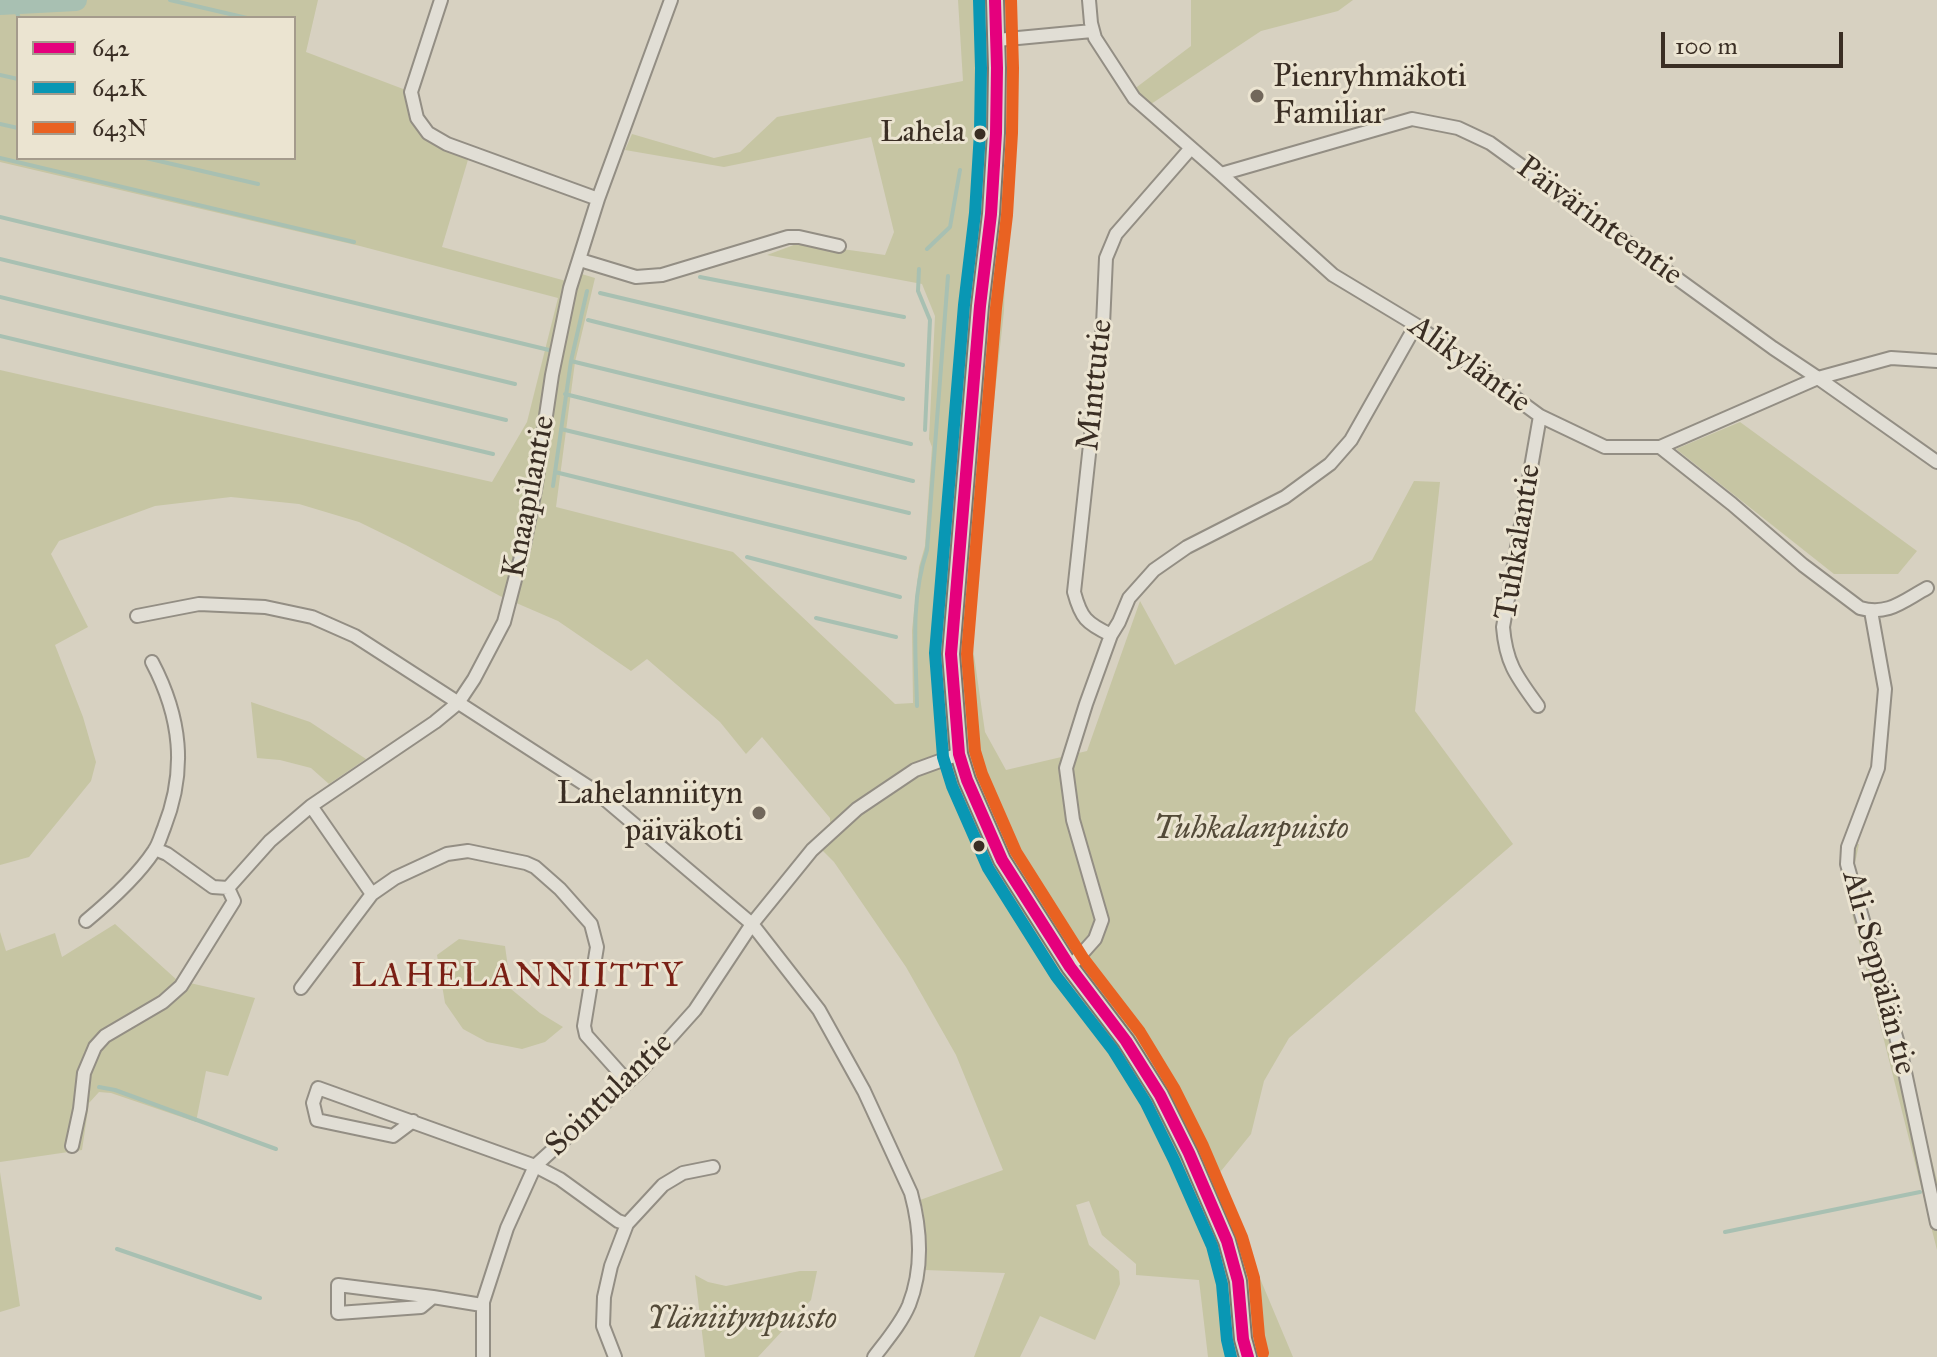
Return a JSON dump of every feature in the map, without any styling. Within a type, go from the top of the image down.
[{"type":"main road","points":[[995,0],[996,133],[991,214],[980,306],[951,654],[959,754],[1002,860],[1070,967],[1126,1041],[1160,1095],[1189,1153],[1227,1241],[1238,1281],[1243,1339],[1248,1357]]},
{"type":"street","points":[[441,0],[411,92],[417,118],[428,133],[447,144],[598,199]]},
{"type":"street","name":"Knaapilantie","points":[[228,888],[270,841],[311,806],[458,703],[504,622],[535,490],[552,375],[570,288],[598,199],[671,0]]},
{"type":"street","name":"Alikyläntie","points":[[1089,0],[1092,31],[1134,98],[1333,275],[1416,325],[1540,416],[1605,447],[1660,447],[1818,378],[1891,358],[1937,361]]},
{"type":"street","points":[[997,40],[1092,31]]},
{"type":"street","name":"Päivärinteentie","points":[[1221,174],[1412,119],[1458,128],[1490,143],[1773,348],[1937,462]]},
{"type":"street","name":"Minttutie","points":[[1111,635],[1080,615],[1074,592],[1103,325],[1106,258],[1116,234],[1191,148]]},
{"type":"street","points":[[580,260],[636,277],[662,275],[788,237],[839,246]]},
{"type":"street","points":[[1070,967],[1095,939],[1102,920],[1073,820],[1066,768],[1111,635],[1129,598],[1154,570],[1187,547],[1285,497],[1330,464],[1351,440],[1416,325]]},
{"type":"street","name":"Tuhkalantie","points":[[1538,706],[1515,675],[1505,651],[1503,627],[1540,416]]},
{"type":"street","points":[[1660,447],[1860,608],[1885,611],[1927,588]]},
{"type":"street","points":[[137,616],[199,604],[265,607],[312,617],[355,636],[595,791],[752,924],[819,1010],[864,1091],[915,1207],[920,1252],[917,1274],[908,1306],[874,1357]]},
{"type":"street","name":"Ali-Seppälän tie","points":[[1871,611],[1885,689],[1878,768],[1848,847],[1847,864],[1902,1058],[1937,1223]]},
{"type":"street","points":[[86,921],[118,894],[155,849],[169,814],[179,766],[175,720],[152,662]]},
{"type":"street","name":"Sointulantie","points":[[483,1357],[482,1305],[507,1228],[535,1166],[628,1082],[695,1010],[752,924],[812,850],[857,809],[915,770],[959,754]]},
{"type":"street","points":[[311,806],[372,894]]},
{"type":"street","points":[[72,1146],[84,1073],[95,1047],[105,1036],[163,1002],[181,986],[234,901],[228,888],[213,887],[155,849]]},
{"type":"street","points":[[301,988],[372,894],[395,878],[447,854],[468,851],[526,863],[560,889],[591,924],[597,947],[584,1026],[586,1035],[628,1082]]},
{"type":"street","points":[[413,1121],[393,1136],[317,1120],[313,1103],[318,1088],[413,1121],[535,1166],[627,1224]]},
{"type":"street","points":[[615,1357],[603,1326],[604,1297],[611,1266],[627,1224],[663,1185],[683,1173],[713,1167]]},
{"type":"street","points":[[433,1297],[421,1307],[338,1313],[338,1285],[433,1297],[482,1305]]},
{"type":"green space","name":"Tuhkalanpuisto","points":[[0,0],[318,0],[306,52],[411,92],[428,133],[470,153],[442,247],[566,281],[572,282],[575,272],[595,278],[575,362],[556,507],[733,552],[895,704],[913,703],[912,630],[919,567],[925,546],[932,447],[929,439],[935,316],[922,284],[767,255],[799,243],[885,255],[894,232],[871,137],[724,167],[625,150],[632,134],[714,158],[740,152],[777,117],[963,81],[958,0],[1003,0],[1004,311],[979,537],[972,641],[985,732],[1006,770],[1087,751],[1140,601],[1175,665],[1372,560],[1414,481],[1440,482],[1415,711],[1513,844],[1289,1038],[1264,1081],[1251,1134],[1217,1176],[1293,1357],[1208,1357],[1199,1280],[1136,1275],[1136,1264],[1102,1235],[1089,1201],[1076,1205],[1089,1245],[1119,1271],[1120,1284],[1095,1340],[1040,1316],[1020,1357],[974,1357],[1005,1273],[925,1270],[920,1200],[1003,1170],[956,1055],[906,967],[834,862],[812,840],[830,823],[830,818],[762,737],[746,754],[720,722],[647,659],[631,671],[558,621],[500,596],[359,522],[299,504],[231,497],[155,506],[59,541],[51,554],[88,627],[55,645],[83,717],[96,762],[91,781],[29,857],[0,865],[0,370],[492,482],[527,422],[558,298],[360,246],[0,162]]},
{"type":"green space","points":[[1191,0],[1353,0],[1338,11],[1261,31],[1145,108],[1129,93],[1191,46]]},
{"type":"green space","points":[[1740,422],[1917,551],[1898,574],[1834,574],[1676,449]]},
{"type":"green space","points":[[251,702],[310,722],[366,759],[329,784],[311,768],[257,758]]},
{"type":"green space","points":[[1859,844],[1854,868],[1937,1180],[1937,1250],[1841,870],[1840,845]]},
{"type":"green space","points":[[115,924],[177,980],[255,998],[228,1076],[206,1071],[196,1122],[111,1093],[99,1092],[89,1103],[82,1150],[0,1162],[0,932],[6,951],[55,933],[62,957]]},
{"type":"green space","points":[[459,939],[505,946],[511,989],[563,1027],[545,1042],[522,1049],[487,1042],[463,1029],[445,1003],[437,955]]},
{"type":"green space","points":[[0,1172],[20,1306],[0,1312]]},
{"type":"green space","name":"Yläniitynpuisto","points":[[800,1271],[817,1271],[811,1300],[758,1357],[705,1357],[695,1275],[726,1286]]},
{"type":"waterway","points":[[0,4],[76,0]]},
{"type":"waterway","points":[[170,0],[238,16]]},
{"type":"waterway","points":[[13,3],[18,16]]},
{"type":"waterway","points":[[0,75],[16,79]]},
{"type":"waterway","points":[[0,124],[16,128]]},
{"type":"waterway","points":[[0,158],[354,242]]},
{"type":"waterway","points":[[155,160],[258,184]]},
{"type":"waterway","points":[[927,249],[950,227],[960,170]]},
{"type":"waterway","points":[[0,217],[549,350]]},
{"type":"waterway","points":[[0,259],[515,384]]},
{"type":"waterway","points":[[919,269],[918,291],[930,320],[925,430]]},
{"type":"waterway","points":[[917,706],[916,608],[927,550],[948,276]]},
{"type":"waterway","points":[[700,277],[904,317]]},
{"type":"waterway","points":[[553,486],[571,361],[587,291]]},
{"type":"waterway","points":[[600,293],[903,365]]},
{"type":"waterway","points":[[0,297],[506,420]]},
{"type":"waterway","points":[[588,320],[903,399]]},
{"type":"waterway","points":[[0,336],[493,454]]},
{"type":"waterway","points":[[571,361],[911,444]]},
{"type":"waterway","points":[[565,394],[913,481]]},
{"type":"waterway","points":[[561,429],[909,513]]},
{"type":"waterway","points":[[555,472],[905,558]]},
{"type":"waterway","points":[[747,557],[900,597]]},
{"type":"waterway","points":[[816,618],[896,637]]},
{"type":"waterway","points":[[99,1087],[115,1090],[276,1149]]},
{"type":"waterway","points":[[1725,1232],[1920,1192]]},
{"type":"waterway","points":[[117,1249],[260,1298]]},
{"type":"transit line","name":"642K","points":[[979,0],[980,132],[975,213],[964,305],[935,653],[943,757],[952,786],[988,868],[1056,976],[1113,1050],[1146,1103],[1174,1160],[1212,1246],[1222,1284],[1231,1357]]},
{"type":"transit line","name":"642","points":[[995,0],[996,133],[991,214],[980,306],[951,654],[959,754],[1002,860],[1070,967],[1126,1041],[1160,1095],[1189,1153],[1227,1241],[1238,1281],[1243,1339],[1248,1357]]},
{"type":"transit line","name":"643N","points":[[1011,0],[1012,133],[1007,215],[996,308],[967,654],[975,751],[1016,852],[1083,958],[1140,1032],[1174,1088],[1203,1146],[1242,1237],[1254,1278],[1263,1353]]},
{"type":"place","name":"Pienryhmäkoti Familiar","points":[[1257,96]]},
{"type":"place","name":"Lahela","points":[[980,134]]},
{"type":"place","name":"Lahelanniityn päiväkoti","points":[[759,813]]},
{"type":"district","name":"LAHELANNIITTY","points":[[518,978]]}]
